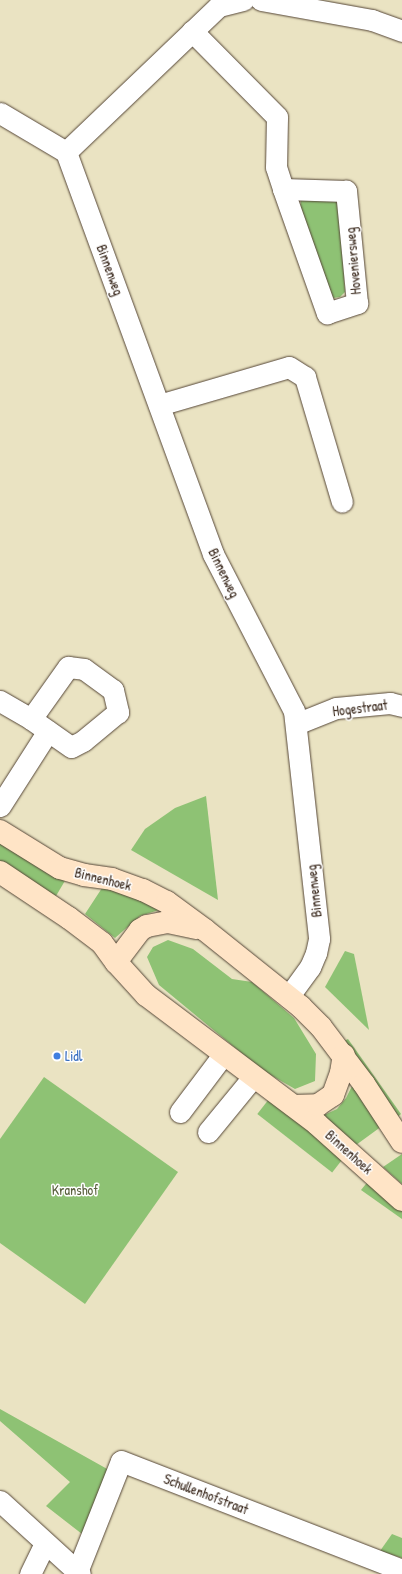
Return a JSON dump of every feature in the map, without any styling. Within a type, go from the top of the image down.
[{"type":"main road","name":"Binnenhoek","points":[[0,830],[60,868],[84,875],[112,879],[143,890],[166,902],[293,990],[301,1007],[321,1027],[344,1055],[402,1142]]},
{"type":"main road","name":"Binnenhoek","points":[[0,872],[83,928],[102,943],[116,962],[146,995],[223,1055],[317,1124],[402,1200]]},
{"type":"main road","name":"Binnenhoek","points":[[116,962],[135,936],[147,926],[168,922],[205,930]]},
{"type":"main road","points":[[294,1106],[318,1105],[333,1095],[341,1073],[344,1055]]},
{"type":"street","points":[[0,114],[66,152],[219,6],[243,0]]},
{"type":"street","points":[[262,0],[372,20],[402,31]]},
{"type":"street","name":"Hoveniersweg","points":[[192,31],[277,117],[276,167],[283,189],[326,312],[356,303],[346,191],[283,189]]},
{"type":"street","name":"Binnenweg","points":[[66,152],[213,554],[294,712],[319,939],[316,953],[310,967],[293,990]]},
{"type":"street","points":[[159,405],[289,368],[305,377],[342,502]]},
{"type":"street","points":[[0,702],[31,719],[71,747],[83,741],[118,712],[113,690],[84,669],[68,667],[31,719]]},
{"type":"street","name":"Hogestraat","points":[[296,724],[336,708],[390,703],[402,706]]},
{"type":"street","points":[[0,806],[48,730]]},
{"type":"street","points":[[180,1112],[223,1055]]},
{"type":"street","points":[[208,1132],[253,1077]]},
{"type":"street","name":"Schullenhofstraat","points":[[78,1573],[121,1461],[402,1570]]},
{"type":"street","points":[[0,1501],[78,1573]]},
{"type":"street","points":[[30,1574],[45,1543]]},
{"type":"green space","points":[[331,198],[340,205],[345,292],[340,297],[333,298],[300,209],[301,200]]},
{"type":"green space","points":[[206,796],[218,900],[131,850],[145,829],[175,808]]},
{"type":"green space","points":[[0,840],[66,879],[56,896],[0,861]]},
{"type":"green space","points":[[102,888],[129,891],[159,910],[140,916],[115,938],[85,914]]},
{"type":"green space","points":[[168,940],[193,949],[232,979],[252,982],[294,1018],[316,1054],[315,1081],[295,1089],[262,1070],[159,985],[147,957],[153,947]]},
{"type":"green space","points":[[345,951],[354,954],[369,1030],[325,987]]},
{"type":"green space","points":[[348,1039],[401,1114],[395,1119],[344,1041]]},
{"type":"green space","name":"Kranshof","points":[[44,1077],[178,1172],[85,1304],[0,1243],[0,1139]]},
{"type":"green space","points":[[352,1086],[382,1126],[356,1145],[322,1116],[337,1109],[346,1098]]},
{"type":"green space","points":[[269,1099],[344,1157],[332,1172],[257,1114]]},
{"type":"green space","points":[[402,1154],[402,1184],[383,1167]]},
{"type":"green space","points":[[370,1179],[402,1208],[402,1219],[361,1190]]},
{"type":"green space","points":[[0,1409],[109,1470],[82,1534],[46,1506],[70,1482],[0,1421]]},
{"type":"green space","points":[[392,1534],[402,1538],[402,1558],[380,1551]]},
{"type":"place","name":"Lidl","points":[[57,1056]]}]
